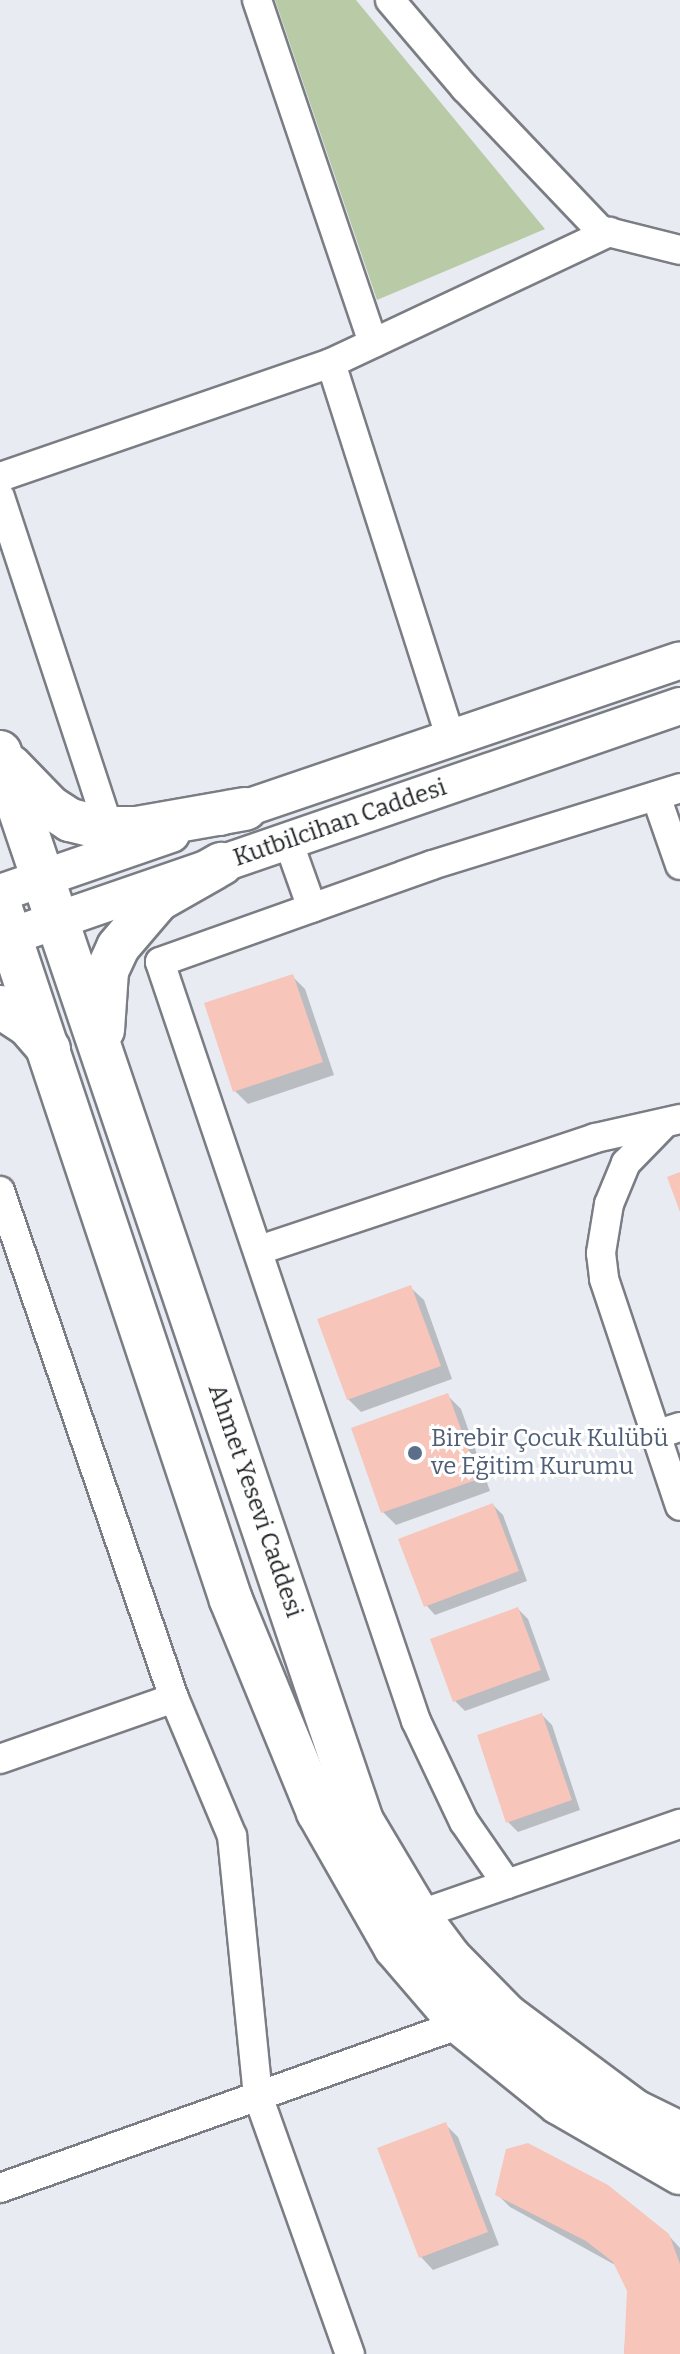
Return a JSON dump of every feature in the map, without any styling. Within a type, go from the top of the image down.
[{"type":"main road","points":[[1,754],[50,807],[70,820],[109,828],[137,828],[245,809]]},
{"type":"main road","name":"Ahmet Yesevi Caddesi","points":[[1,754],[362,1821],[418,1915],[450,1958],[506,2015],[635,2111],[680,2133]]},
{"type":"main road","points":[[104,1059],[102,996],[118,947],[158,900],[221,864]]},
{"type":"main road","points":[[4,928],[50,1050],[231,1600],[318,1812],[395,1947],[461,2024],[559,2103],[680,2173]]},
{"type":"main road","points":[[0,1007],[28,1025],[50,1050]]},
{"type":"street","points":[[257,0],[373,343]]},
{"type":"street","points":[[390,0],[475,99],[600,230],[680,250]]},
{"type":"street","points":[[0,477],[331,363],[610,232]]},
{"type":"street","points":[[331,363],[451,738]]},
{"type":"street","points":[[0,497],[109,828]]},
{"type":"street","name":"Kutbilcihan Caddesi","points":[[0,893],[680,660]]},
{"type":"street","name":"Kutbilcihan Caddesi","points":[[4,928],[58,921],[680,706]]},
{"type":"street","points":[[507,1884],[464,1822],[416,1721],[160,962],[312,908],[668,792],[680,865]]},
{"type":"street","points":[[288,841],[312,908]]},
{"type":"street","points":[[259,1250],[595,1138],[671,1122]]},
{"type":"street","points":[[671,1122],[626,1163],[609,1204],[601,1253],[604,1279],[668,1431],[680,1505]]},
{"type":"street","points":[[0,1191],[174,1698],[232,1836],[258,2096],[350,2354]]},
{"type":"street","points":[[0,1759],[174,1698]]},
{"type":"street","points":[[418,1915],[680,1824]]},
{"type":"street","points":[[0,2188],[461,2024]]},
{"type":"green space","points":[[275,0],[356,0],[545,229],[377,300]]},
{"type":"building","points":[[293,974],[323,1062],[233,1092],[204,1003]]},
{"type":"building","points":[[680,1172],[680,1212],[667,1177]]},
{"type":"building","points":[[411,1285],[441,1366],[347,1400],[317,1319]]},
{"type":"building","name":"Birebir Çocuk Kulübü ve Eğitim Kurumu","points":[[448,1393],[479,1479],[381,1513],[351,1428]]},
{"type":"building","points":[[493,1503],[519,1571],[424,1607],[398,1539]]},
{"type":"building","points":[[518,1607],[541,1670],[453,1702],[430,1639]]},
{"type":"building","points":[[542,1713],[572,1800],[506,1823],[477,1735]]},
{"type":"building","points":[[446,2122],[488,2232],[419,2258],[377,2148]]},
{"type":"building","points":[[528,2143],[608,2185],[669,2234],[680,2264],[680,2354],[624,2354],[627,2291],[613,2262],[586,2241],[495,2195],[506,2149]]},
{"type":"place","name":"Birebir Çocuk Kulübü ve Eğitim Kurumu","points":[[415,1453]]}]
